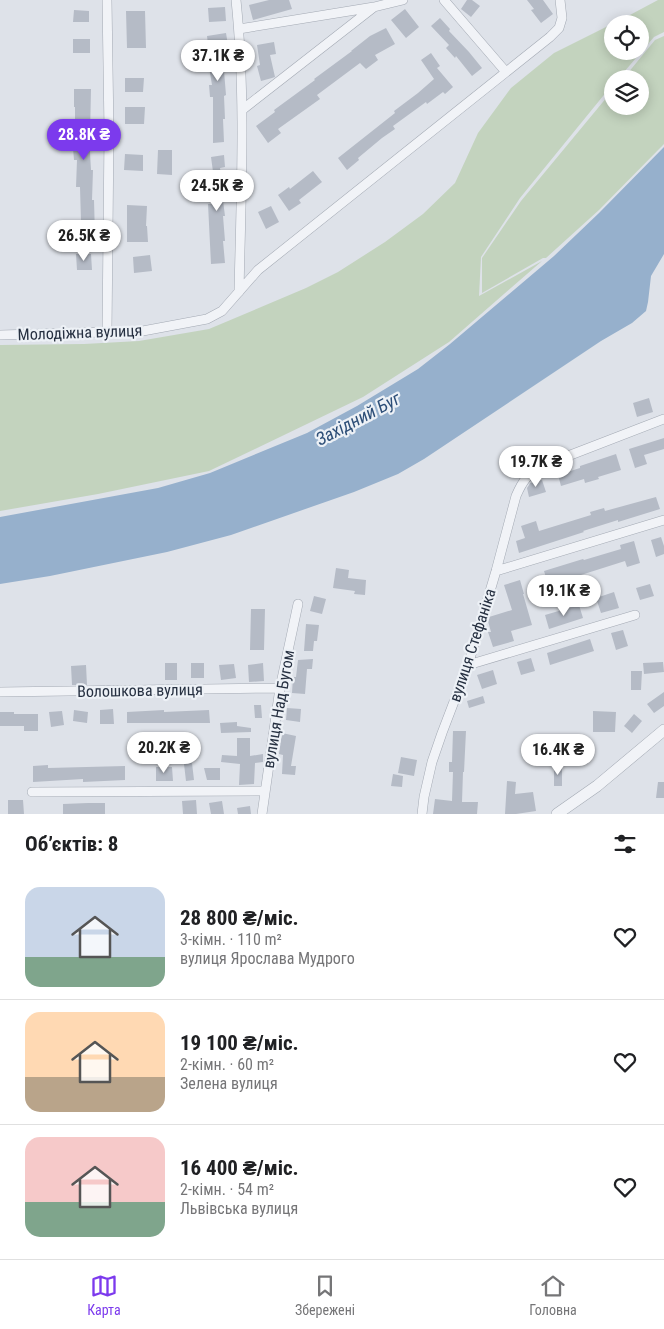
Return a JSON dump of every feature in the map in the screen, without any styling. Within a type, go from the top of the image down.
[{"type":"street","points":[[107,0],[110,132],[107,332]]},
{"type":"street","points":[[236,0],[242,110],[239,292]]},
{"type":"street","points":[[239,29],[374,7],[403,0]]},
{"type":"street","points":[[444,0],[506,72]]},
{"type":"street","name":"Молодіжна вулиця","points":[[0,335],[132,333],[207,319],[222,311],[258,270],[550,37],[559,28],[562,18],[561,2]]},
{"type":"street","points":[[242,110],[374,7]]},
{"type":"street","name":"вулиця Стефаніка","points":[[422,814],[432,762],[468,665],[516,496],[527,476],[542,466],[664,419]]},
{"type":"street","points":[[496,571],[664,520]]},
{"type":"street","name":"вулиця Над Бугом","points":[[262,814],[280,688],[298,604]]},
{"type":"street","points":[[468,665],[635,615]]},
{"type":"street","name":"Волошкова вулиця","points":[[0,692],[280,688]]},
{"type":"street","points":[[557,814],[598,786],[664,730]]},
{"type":"street","points":[[32,792],[265,791]]},
{"type":"green space","points":[[658,0],[664,0],[664,32],[654,37],[649,43],[649,15],[630,15]]},
{"type":"green space","points":[[604,28],[604,60],[634,60],[626,70],[604,70],[604,95],[520,198],[481,257],[479,296],[542,261],[449,342],[363,397],[209,471],[98,494],[0,511],[0,345],[139,341],[209,329],[306,288],[338,272],[385,242],[423,214],[455,183],[478,133],[511,88],[554,53]]},
{"type":"green space","points":[[664,36],[664,144],[599,210],[546,258],[482,293],[482,258],[521,201],[604,101],[604,115],[649,115],[649,70],[630,70],[639,60],[649,60],[649,47],[655,40]]},
{"type":"water","name":"Західний Буг","points":[[664,147],[664,254],[651,276],[646,311],[632,323],[601,341],[424,459],[398,474],[354,492],[231,535],[167,552],[50,576],[0,584],[0,517],[158,488],[210,473],[307,433],[357,406],[418,369],[450,344],[554,256]]},
{"type":"building","points":[[269,0],[289,0],[292,9],[253,20],[249,5]]},
{"type":"building","points":[[467,0],[472,0],[480,6],[471,17],[461,9]]},
{"type":"building","points":[[527,0],[543,0],[553,14],[541,23],[531,10],[534,9]]},
{"type":"building","points":[[225,7],[226,21],[209,22],[208,8]]},
{"type":"building","points":[[405,9],[419,27],[406,38],[391,20]]},
{"type":"building","points":[[74,10],[89,11],[89,22],[73,22]]},
{"type":"building","points":[[126,11],[145,11],[146,48],[127,48]]},
{"type":"building","points":[[440,18],[482,68],[472,76],[456,56],[455,58],[446,48],[449,45],[431,26]]},
{"type":"building","points":[[386,28],[395,44],[375,55],[378,60],[366,69],[360,63],[317,95],[320,99],[278,129],[281,133],[268,143],[256,126],[370,36]]},
{"type":"building","points":[[226,33],[228,45],[224,46],[228,70],[224,71],[226,95],[224,96],[225,119],[223,119],[224,142],[213,143],[213,97],[210,97],[209,85],[212,85],[208,61],[210,61],[207,36]]},
{"type":"building","points":[[73,39],[90,39],[90,53],[73,53]]},
{"type":"building","points":[[274,42],[276,54],[270,55],[275,77],[261,81],[257,66],[260,65],[257,45]]},
{"type":"building","points":[[431,53],[440,66],[437,68],[453,87],[427,104],[426,102],[393,126],[395,129],[358,158],[359,160],[347,170],[338,158],[434,79],[421,60]]},
{"type":"building","points":[[125,78],[144,78],[143,92],[125,92]]},
{"type":"building","points":[[74,89],[91,89],[89,136],[91,170],[93,170],[92,200],[94,200],[95,236],[78,237],[78,222],[81,222],[80,187],[76,187],[77,160],[74,160],[73,148],[75,147]]},
{"type":"building","points":[[125,107],[145,107],[144,124],[125,124]]},
{"type":"building","points":[[158,150],[172,150],[172,175],[157,174]]},
{"type":"building","points":[[125,154],[143,155],[143,171],[124,170]]},
{"type":"building","points":[[224,155],[225,167],[220,168],[224,192],[222,193],[225,216],[223,216],[225,241],[223,241],[225,263],[211,264],[208,204],[212,204],[208,180],[214,179],[211,157]]},
{"type":"building","points":[[313,171],[322,182],[299,200],[301,203],[289,211],[278,195],[289,187],[290,189]]},
{"type":"building","points":[[127,205],[147,206],[146,226],[148,242],[127,242]]},
{"type":"building","points":[[271,206],[279,222],[266,229],[258,212]]},
{"type":"building","points":[[76,254],[91,254],[92,270],[77,270]]},
{"type":"building","points":[[150,255],[152,271],[134,273],[133,257]]},
{"type":"building","points":[[649,398],[653,412],[637,417],[633,403]]},
{"type":"building","points":[[664,438],[664,449],[644,455],[647,464],[635,468],[629,449]]},
{"type":"building","points":[[616,454],[621,470],[585,483],[584,479],[561,486],[558,475]]},
{"type":"building","points":[[542,480],[546,492],[529,497],[527,488],[530,483]]},
{"type":"building","points":[[656,497],[660,509],[618,522],[618,520],[519,553],[516,541],[525,538],[521,526],[536,521],[539,531],[591,515],[590,512],[604,508],[605,511]]},
{"type":"building","points":[[661,537],[664,554],[656,557],[651,540]]},
{"type":"building","points":[[634,541],[640,563],[627,567],[625,561],[562,581],[563,586],[550,590],[544,571],[621,549],[620,545]]},
{"type":"building","points":[[336,568],[349,570],[348,578],[366,580],[365,595],[354,594],[355,591],[333,588]]},
{"type":"building","points":[[520,580],[532,625],[511,631],[514,641],[493,647],[488,632],[491,632],[488,621],[489,617],[512,610],[504,585]]},
{"type":"building","points":[[650,584],[654,596],[640,600],[636,588]]},
{"type":"building","points":[[614,592],[619,608],[601,613],[596,598]]},
{"type":"building","points":[[314,596],[326,599],[322,614],[310,611]]},
{"type":"building","points":[[579,605],[583,618],[549,629],[545,615]]},
{"type":"building","points":[[251,609],[265,609],[264,650],[250,650]]},
{"type":"building","points":[[306,624],[319,625],[317,641],[314,641],[313,651],[304,651]]},
{"type":"building","points":[[623,630],[628,646],[616,650],[611,633]]},
{"type":"building","points":[[590,639],[594,651],[550,665],[547,653]]},
{"type":"building","points":[[531,658],[535,671],[521,675],[517,662]]},
{"type":"building","points":[[313,659],[312,669],[307,669],[305,694],[292,693],[293,677],[296,677],[298,660]]},
{"type":"building","points":[[663,662],[664,672],[644,674],[643,663]]},
{"type":"building","points":[[165,663],[177,663],[177,680],[165,680]]},
{"type":"building","points":[[191,663],[204,663],[204,678],[191,678]]},
{"type":"building","points":[[263,663],[264,681],[249,682],[248,665]]},
{"type":"building","points":[[234,664],[236,678],[221,680],[219,665]]},
{"type":"building","points":[[86,665],[87,685],[72,685],[71,666]]},
{"type":"building","points":[[493,670],[497,684],[482,689],[477,675]]},
{"type":"building","points":[[631,671],[642,671],[641,690],[631,690]]},
{"type":"building","points":[[664,692],[664,706],[654,713],[647,704]]},
{"type":"building","points":[[483,696],[485,703],[469,708],[467,701]]},
{"type":"building","points":[[254,705],[261,705],[262,718],[255,718]]},
{"type":"building","points":[[287,708],[301,709],[300,722],[286,720]]},
{"type":"building","points":[[113,709],[114,724],[100,724],[100,710]]},
{"type":"building","points":[[74,710],[88,712],[87,723],[73,721]]},
{"type":"building","points":[[164,710],[164,712],[209,710],[210,723],[127,723],[127,712]]},
{"type":"building","points":[[62,711],[64,725],[51,727],[49,712]]},
{"type":"building","points":[[593,711],[616,712],[615,732],[593,732]]},
{"type":"building","points":[[0,712],[38,714],[38,731],[24,731],[24,726],[0,726]]},
{"type":"building","points":[[634,714],[642,721],[632,733],[624,726]]},
{"type":"building","points":[[237,722],[237,726],[251,728],[251,732],[221,733],[220,723]]},
{"type":"building","points":[[453,731],[466,731],[462,802],[478,802],[477,814],[433,814],[435,799],[452,801],[453,772],[449,772],[449,762],[452,762]]},
{"type":"building","points":[[282,733],[296,736],[291,766],[296,766],[295,775],[282,774],[283,755],[279,754]]},
{"type":"building","points":[[237,738],[250,738],[250,756],[263,754],[263,762],[255,763],[254,784],[239,785],[240,764],[221,762],[222,755],[237,756]]},
{"type":"building","points":[[578,742],[588,742],[588,764],[577,764]]},
{"type":"building","points":[[401,757],[417,760],[414,776],[398,773]]},
{"type":"building","points":[[192,763],[194,780],[186,781],[184,764]]},
{"type":"building","points":[[48,765],[48,768],[125,766],[125,780],[83,782],[83,779],[33,782],[33,766]]},
{"type":"building","points":[[554,765],[562,765],[562,786],[554,786]]},
{"type":"building","points":[[156,767],[172,767],[173,781],[156,781]]},
{"type":"building","points":[[204,768],[220,768],[220,780],[207,780]]},
{"type":"building","points":[[393,774],[403,776],[402,787],[391,786]]},
{"type":"building","points":[[507,781],[516,782],[515,794],[533,792],[536,811],[505,814]]},
{"type":"building","points":[[658,782],[664,782],[664,798],[656,798]]},
{"type":"building","points":[[8,800],[23,800],[24,814],[8,814]]},
{"type":"building","points":[[196,800],[197,814],[183,814],[182,801]]},
{"type":"building","points":[[222,801],[224,814],[211,814],[209,803]]},
{"type":"building","points":[[105,803],[105,814],[63,814],[63,804]]},
{"type":"building","points":[[250,806],[251,814],[238,814],[237,808]]}]
